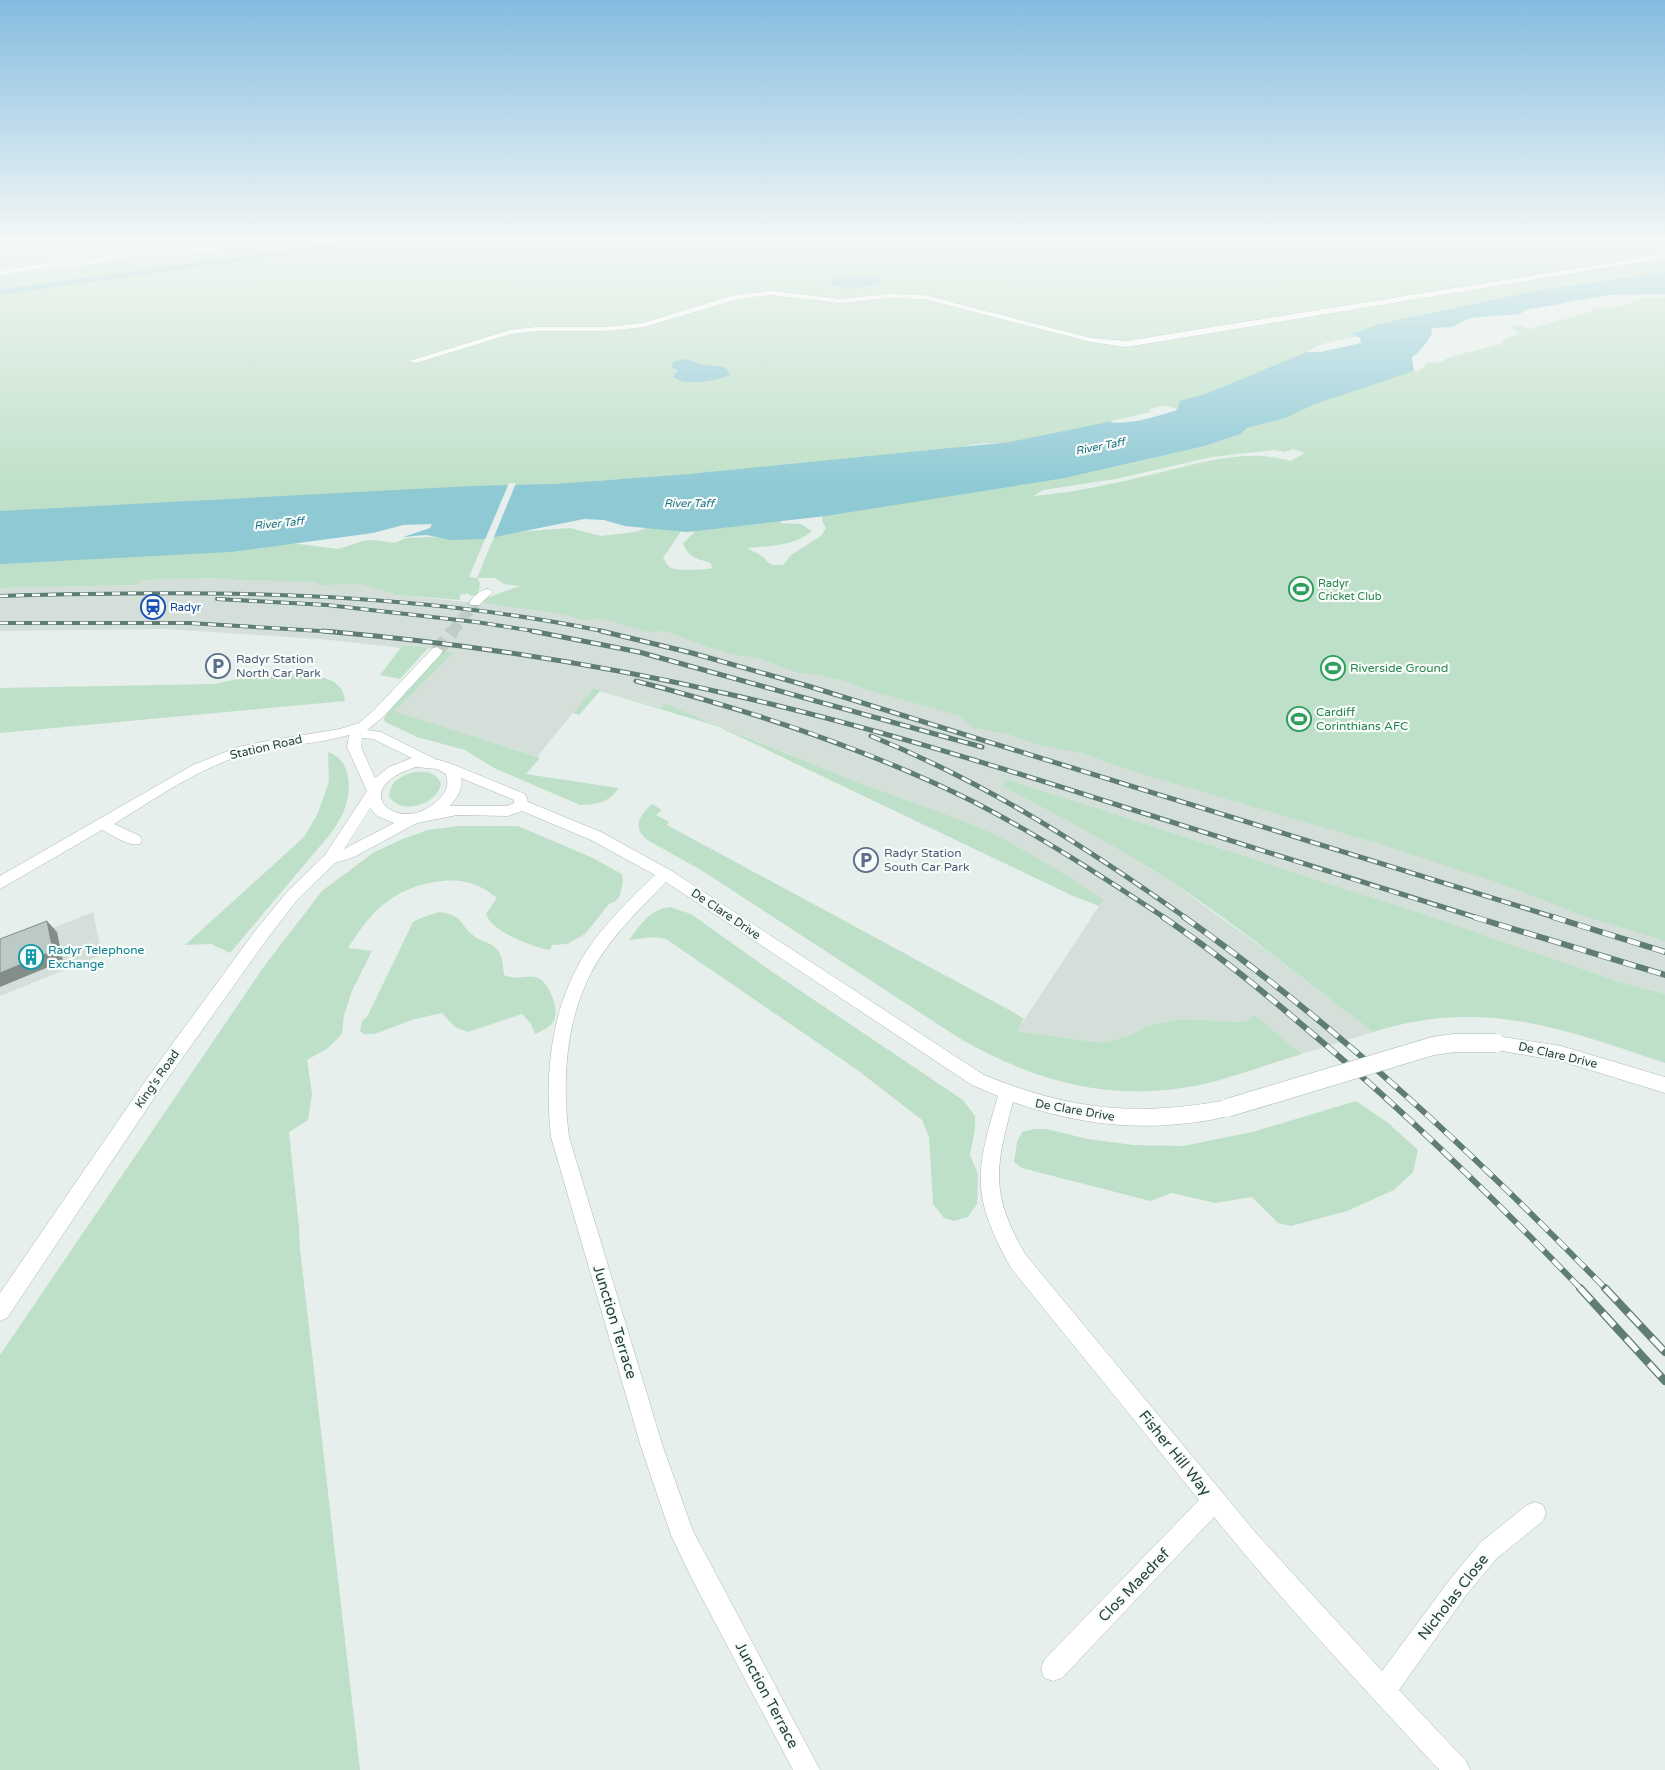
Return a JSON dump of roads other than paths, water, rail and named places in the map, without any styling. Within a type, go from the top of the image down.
[{"type":"street","points":[[413,361],[510,332],[549,328],[605,329],[647,324]]},
{"type":"street","points":[[1027,324],[1091,340],[1126,344],[1251,324]]},
{"type":"street","points":[[476,603],[487,592]]},
{"type":"street","name":"Station Road","points":[[356,731],[379,714],[437,651]]},
{"type":"street","points":[[356,731],[354,747],[374,791],[375,806],[382,813],[393,818],[422,816],[456,810],[508,811],[522,805]]},
{"type":"street","name":"Station Road","points":[[0,883],[198,768],[224,757],[272,744],[356,731],[376,735],[435,763]]},
{"type":"street","name":"King's Road","points":[[0,1310],[152,1086],[261,935],[292,896],[330,859],[383,778],[392,771],[416,762],[435,763]]},
{"type":"street","points":[[422,816],[446,803],[454,794],[457,785],[456,777],[450,769],[435,763]]},
{"type":"street","name":"De Clare Drive","points":[[435,763],[520,798],[522,805],[596,836],[665,874],[978,1080],[1007,1094],[1054,1108],[1089,1115],[1122,1118],[1168,1118],[1227,1108],[1433,1046],[1454,1043],[1516,1045],[1570,1055],[1665,1086]]},
{"type":"street","name":"King's Road","points":[[330,859],[349,853],[422,816]]},
{"type":"street","points":[[102,824],[135,840]]},
{"type":"street","name":"Junction Terrace","points":[[665,874],[628,910],[598,948],[584,970],[564,1033],[559,1060],[556,1101],[560,1137],[652,1447],[683,1535],[704,1578],[808,1770]]},
{"type":"street","name":"Fisher Hill Way","points":[[1007,1094],[993,1142],[988,1171],[989,1195],[995,1219],[1004,1238],[1030,1278],[1259,1554],[1457,1770]]},
{"type":"street","name":"Clos Maedref","points":[[1053,1669],[1214,1501]]},
{"type":"street","name":"Nicholas Close","points":[[1383,1691],[1459,1586],[1489,1550],[1535,1513]]},
{"type":"water","name":"River Taff","points":[[1379,324],[1459,324],[1452,327],[1433,328],[1431,330],[1432,334],[1425,344],[1412,357],[1414,371],[1315,404],[1285,418],[1247,428],[1241,434],[1205,446],[1065,478],[826,516],[687,532],[625,526],[604,520],[584,519],[485,539],[451,540],[426,535],[403,537],[430,528],[432,524],[403,525],[373,533],[231,552],[0,564],[0,511],[472,486],[554,484],[689,474],[1010,442],[1108,422],[1117,423],[1152,418],[1177,410],[1180,401],[1205,394],[1307,352],[1321,352],[1361,343],[1360,338],[1352,334]]},
{"type":"water","points":[[685,359],[723,367],[730,375],[701,382],[679,380],[673,377],[678,370],[672,368],[673,362]]},
{"type":"tunnel","points":[[452,632],[475,603]]},
{"type":"tunnel","points":[[437,651],[453,631]]},
{"type":"railway","points":[[0,596],[153,593],[305,596],[456,608],[532,618],[607,632]]},
{"type":"railway","points":[[217,599],[327,605],[476,622],[540,632]]},
{"type":"railway","points":[[0,623],[189,623],[327,631]]},
{"type":"railway","points":[[323,631],[327,631]]},
{"type":"railway","points":[[327,631],[337,632]]},
{"type":"railway","points":[[327,631],[479,648],[531,656],[634,674],[737,696],[835,720],[980,762],[1478,918]]},
{"type":"railway","points":[[532,631],[639,652],[982,747]]},
{"type":"railway","points":[[601,631],[692,653],[808,686],[1557,918]]},
{"type":"railway","points":[[636,681],[723,705],[808,732],[933,783],[974,802],[1023,829],[1095,872],[1165,918]]},
{"type":"railway","points":[[871,736],[954,774],[1034,818],[1111,866],[1186,918]]},
{"type":"railway","points":[[1163,917],[1247,979],[1370,1083],[1477,1184],[1581,1289]]},
{"type":"railway","points":[[1184,917],[1241,959],[1351,1047],[1456,1141],[1606,1289]]},
{"type":"railway","points":[[1474,917],[1665,975]]},
{"type":"railway","points":[[1553,917],[1665,952]]},
{"type":"railway","points":[[1580,1288],[1665,1381]]},
{"type":"railway","points":[[1605,1288],[1665,1352]]},
{"type":"place","name":"Radyr Cricket Club","points":[[1301,589]]},
{"type":"place","name":"Radyr","points":[[153,607]]},
{"type":"place","name":"Radyr Station North Car Park","points":[[218,666]]},
{"type":"place","name":"Riverside Ground","points":[[1333,668]]},
{"type":"place","name":"Cardiff Corinthians AFC","points":[[1299,719]]},
{"type":"place","name":"Radyr Station South Car Park","points":[[866,860]]},
{"type":"place","name":"Radyr Telephone Exchange","points":[[31,957]]}]
